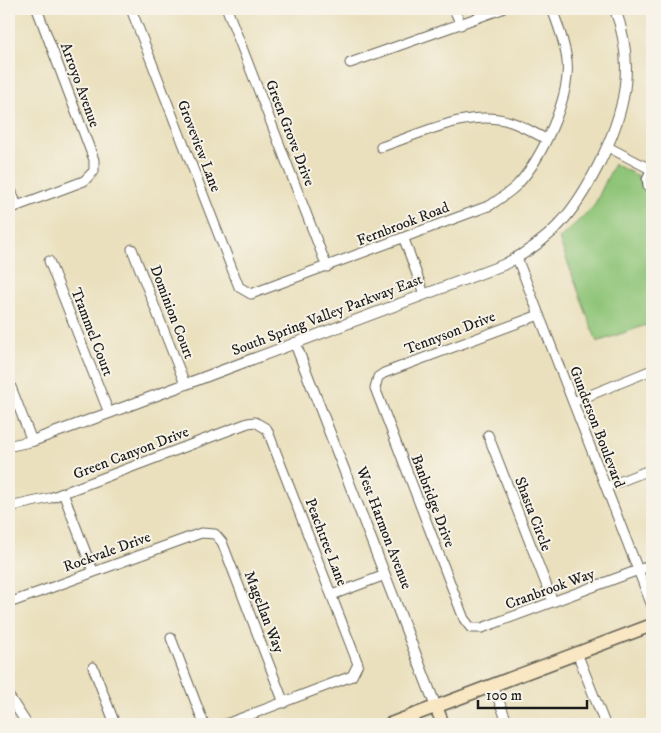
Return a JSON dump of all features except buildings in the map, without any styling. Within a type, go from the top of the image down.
[{"type":"main road","points":[[390,724],[652,625]]},
{"type":"main road","name":"West Harmon Avenue","points":[[436,707],[443,724]]},
{"type":"street","name":"Arroyo Avenue","points":[[13,208],[84,180],[94,171],[94,160],[37,9]]},
{"type":"street","name":"Groveview Lane","points":[[131,9],[239,287],[244,291]]},
{"type":"street","name":"Green Grove Drive","points":[[227,9],[327,267]]},
{"type":"street","points":[[454,9],[461,24]]},
{"type":"street","points":[[350,64],[502,9]]},
{"type":"street","name":"Fernbrook Road","points":[[244,291],[251,294],[259,293],[491,205],[517,185],[526,174],[546,139],[565,95],[567,61],[560,30],[552,9]]},
{"type":"street","name":"South Spring Valley Parkway East","points":[[9,446],[32,441],[109,413],[517,258],[549,236],[570,214],[585,192],[615,130],[625,87],[626,60],[624,37],[615,9]]},
{"type":"street","points":[[381,147],[468,119],[494,118],[512,122],[546,139]]},
{"type":"street","points":[[608,147],[650,169]]},
{"type":"street","points":[[9,184],[13,208]]},
{"type":"street","points":[[404,238],[424,294]]},
{"type":"street","name":"Dominion Court","points":[[132,249],[185,384]]},
{"type":"street","name":"Gunderson Boulevard","points":[[517,258],[652,606]]},
{"type":"street","name":"Trammel Court","points":[[50,260],[109,413]]},
{"type":"street","name":"Tennyson Drive","points":[[375,382],[384,373],[539,315]]},
{"type":"street","name":"West Harmon Avenue","points":[[294,343],[436,707]]},
{"type":"street","points":[[573,402],[652,370]]},
{"type":"street","points":[[9,382],[32,441]]},
{"type":"street","name":"Banbridge Drive","points":[[375,382],[374,388],[464,619],[471,628]]},
{"type":"street","name":"Green Canyon Drive","points":[[9,507],[63,493],[248,423],[262,425]]},
{"type":"street","name":"Peachtree Lane","points":[[262,425],[267,429],[358,664],[352,676],[284,702]]},
{"type":"street","name":"Shasta Circle","points":[[488,435],[553,602]]},
{"type":"street","points":[[606,487],[652,469]]},
{"type":"street","points":[[63,493],[93,571]]},
{"type":"street","name":"Rockvale Drive","points":[[9,603],[201,533],[215,534]]},
{"type":"street","name":"Magellan Way","points":[[215,534],[222,542],[284,702]]},
{"type":"street","name":"Cranbrook Way","points":[[471,628],[482,628],[652,565]]},
{"type":"street","points":[[332,595],[385,575]]},
{"type":"street","points":[[171,638],[204,724]]},
{"type":"street","points":[[577,654],[605,724]]},
{"type":"street","points":[[93,667],[115,724]]},
{"type":"street","points":[[493,686],[508,724]]},
{"type":"street","points":[[10,698],[27,724]]},
{"type":"street","points":[[226,724],[284,702]]},
{"type":"lane","points":[[650,169],[645,179],[646,187],[652,191]]},
{"type":"green space","points":[[614,164],[652,183],[652,323],[597,342],[559,239],[594,206]]}]
